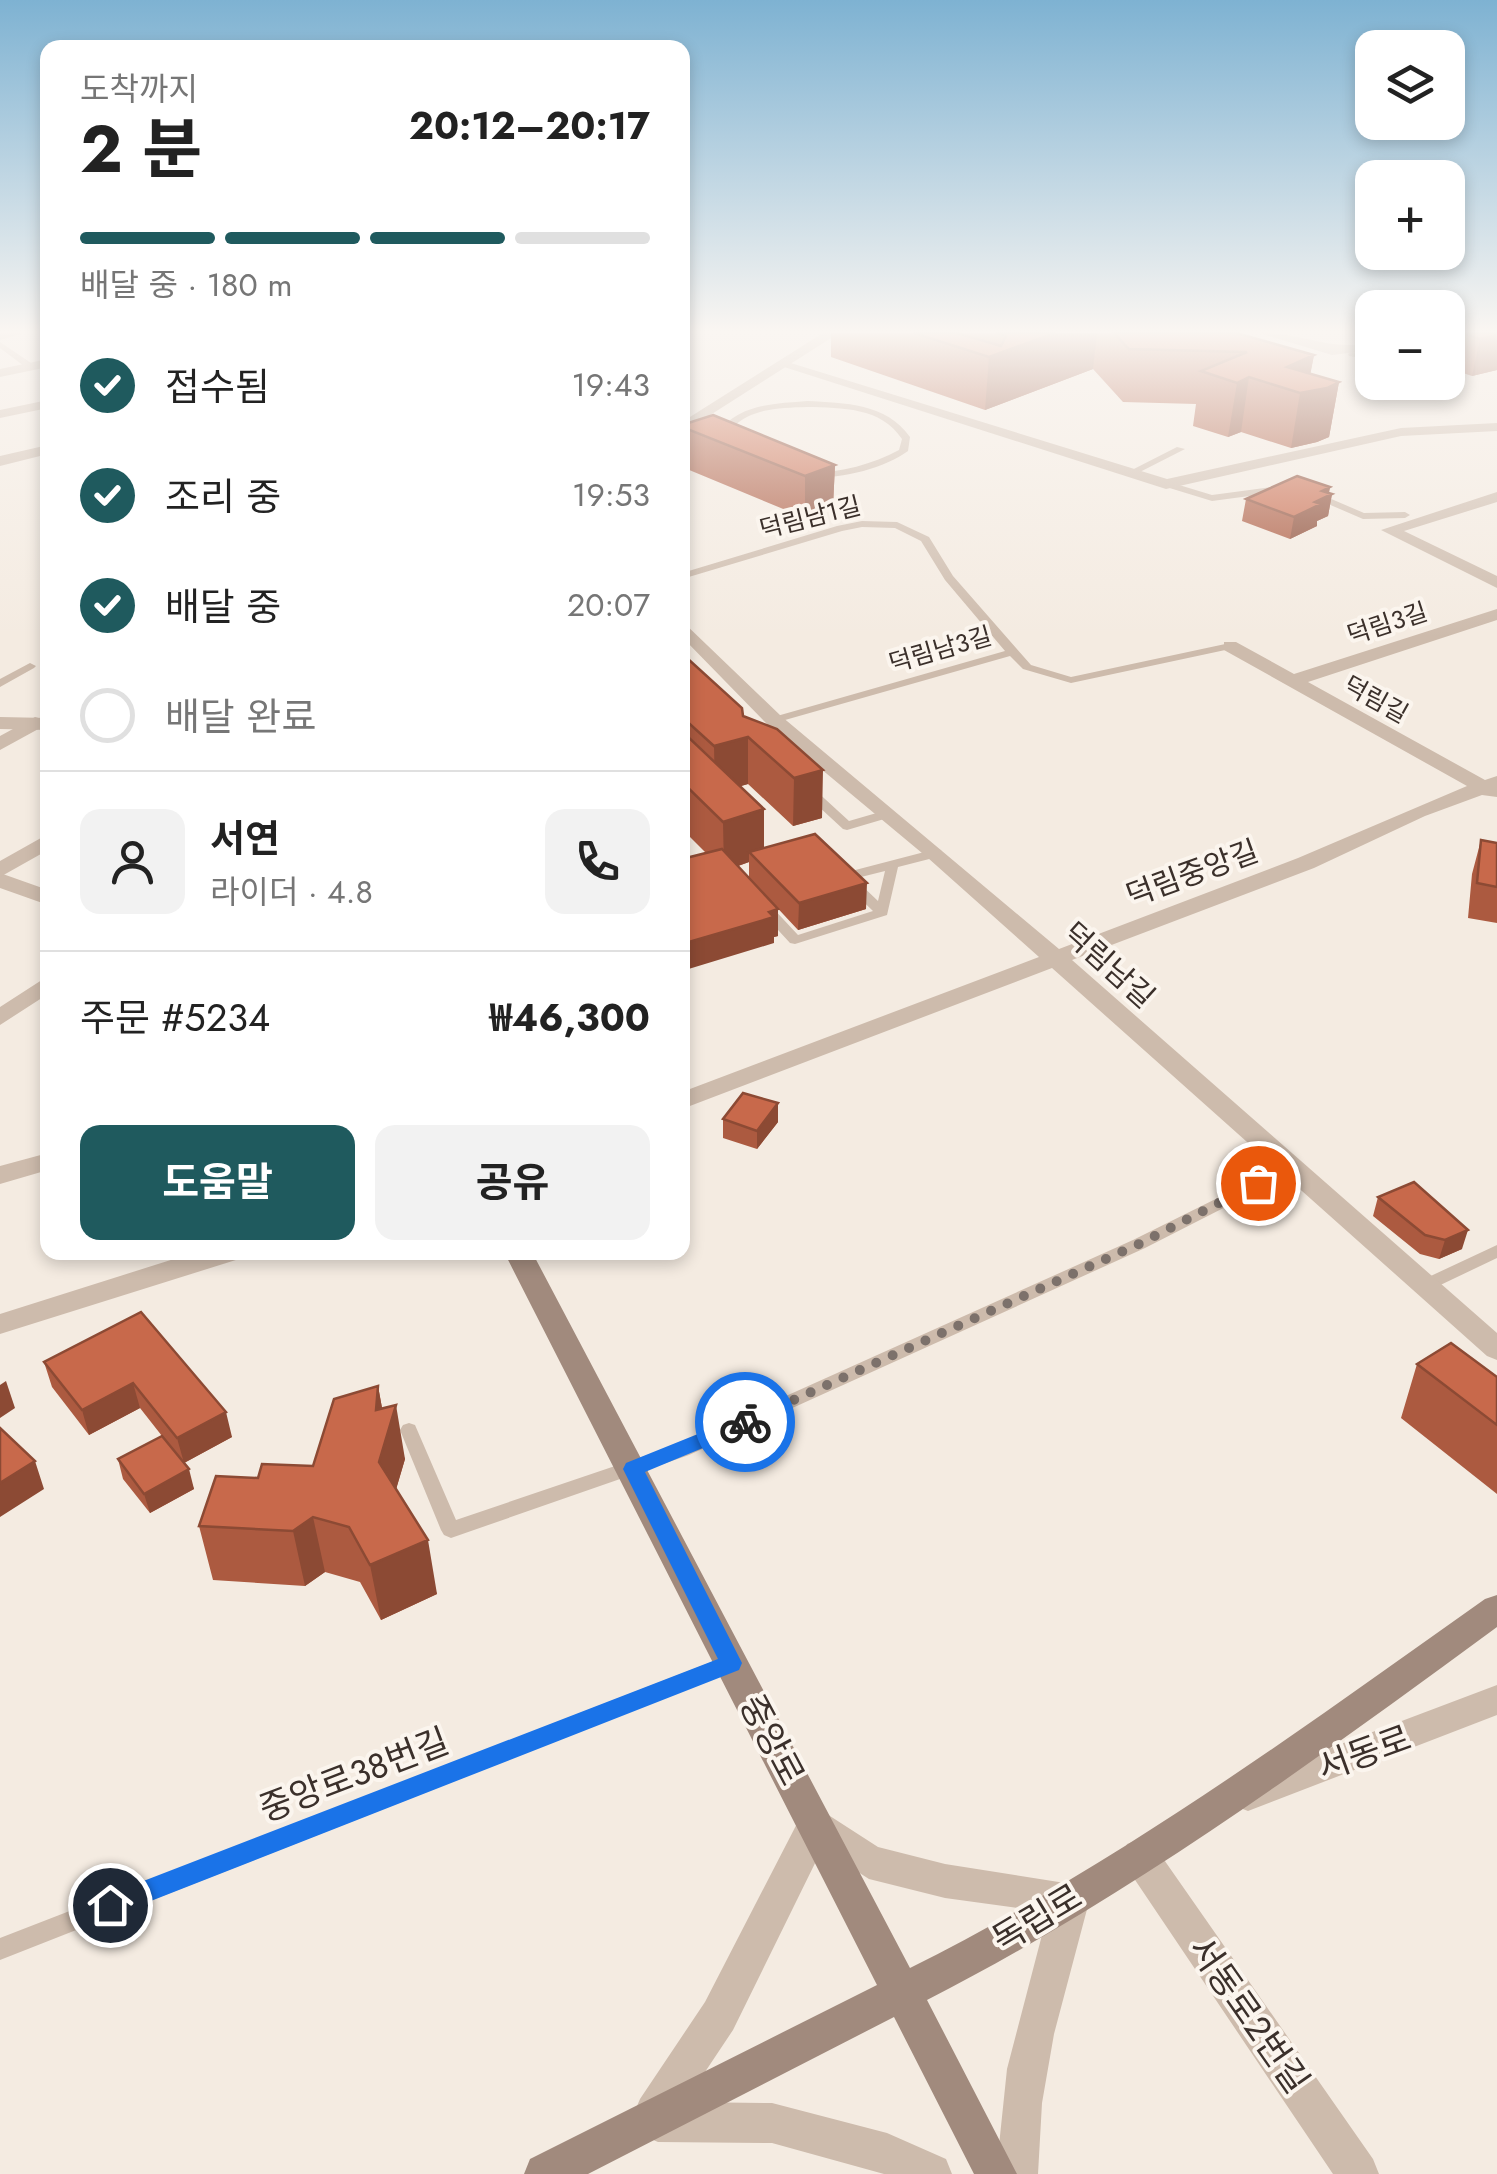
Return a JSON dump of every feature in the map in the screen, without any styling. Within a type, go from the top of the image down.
[{"type":"main road","name":"중앙로","points":[[522,1260],[996,2174]]},
{"type":"main road","name":"독립로","points":[[545,2174],[976,1955],[1229,1802],[1497,1609]]},
{"type":"street","points":[[1004,434],[1166,484],[1390,434]]},
{"type":"street","points":[[8,459],[40,450]]},
{"type":"street","points":[[8,459],[40,463]]},
{"type":"street","points":[[1389,530],[1497,497]]},
{"type":"street","points":[[1389,530],[1497,584]]},
{"type":"street","name":"덕림3길","points":[[1292,681],[1497,614]]},
{"type":"street","name":"덕림남길","points":[[690,634],[774,720],[936,853],[1497,1349]]},
{"type":"street","name":"덕림길","points":[[1230,646],[1492,788]]},
{"type":"street","points":[[0,723],[40,724]]},
{"type":"street","points":[[0,744],[40,724]]},
{"type":"street","name":"덕림중앙길","points":[[690,1098],[1492,788]]},
{"type":"street","points":[[0,870],[40,845]]},
{"type":"street","points":[[0,880],[40,895]]},
{"type":"street","points":[[0,1018],[40,989]]},
{"type":"street","points":[[0,1175],[40,1163]]},
{"type":"street","points":[[0,1324],[204,1260]]},
{"type":"street","name":"서동로","points":[[1229,1802],[1497,1700]]},
{"type":"street","points":[[648,2122],[719,2016],[816,1824],[869,1862],[944,1881],[1071,1898],[1039,2003],[1018,2129],[1018,2174]]},
{"type":"street","name":"서동로2번길","points":[[1140,1856],[1358,2174]]},
{"type":"street","points":[[648,2122],[772,2123],[887,2154],[930,2174]]},
{"type":"lane","points":[[721,434],[720,441],[728,452],[744,462],[801,474],[864,470],[903,451],[908,439],[906,434]]},
{"type":"lane","points":[[1129,474],[1180,449]]},
{"type":"lane","points":[[1166,484],[1212,498],[1298,489],[1389,530]]},
{"type":"lane","points":[[1364,516],[1393,519],[1406,515]]},
{"type":"lane","name":"덕림남1길","points":[[690,574],[840,528],[862,524],[897,526],[926,539],[948,578],[1012,652]]},
{"type":"lane","name":"덕림남3길","points":[[774,720],[1012,652],[1027,667],[1070,680],[1230,646]]},
{"type":"lane","points":[[0,684],[30,666]]},
{"type":"lane","points":[[792,775],[847,826],[887,814]]},
{"type":"lane","points":[[848,879],[936,853]]},
{"type":"lane","points":[[829,862],[882,912]]},
{"type":"lane","points":[[882,912],[892,866]]},
{"type":"lane","points":[[765,908],[795,940],[882,912]]},
{"type":"lane","points":[[409,1430],[450,1530],[633,1469],[1139,1244],[1288,1168]]},
{"type":"lane","points":[[1426,1285],[1497,1251]]},
{"type":"lane","name":"중앙로38번길","points":[[0,1948],[732,1663]]},
{"type":"building","points":[[701,434],[760,434],[835,465],[805,476]]},
{"type":"building","points":[[1297,476],[1330,487],[1322,491],[1332,494],[1294,517],[1246,499]]},
{"type":"building","points":[[690,661],[742,708],[743,716],[777,729],[823,770],[794,778],[748,737],[714,746],[690,724]]},
{"type":"building","points":[[690,739],[764,809],[723,822],[690,790]]},
{"type":"building","points":[[815,834],[867,883],[799,903],[749,852]]},
{"type":"building","points":[[1481,840],[1497,843],[1497,887],[1477,883]]},
{"type":"building","points":[[722,849],[778,909],[769,912],[774,917],[690,942],[690,857]]},
{"type":"building","points":[[743,1093],[778,1103],[757,1131],[723,1119]]},
{"type":"building","points":[[1414,1182],[1468,1230],[1445,1240],[1425,1235],[1378,1197]]},
{"type":"building","points":[[141,1312],[226,1412],[177,1438],[133,1383],[82,1410],[44,1362]]},
{"type":"building","points":[[1451,1343],[1497,1377],[1497,1425],[1417,1364]]},
{"type":"building","points":[[378,1386],[376,1410],[396,1405],[379,1462],[428,1540],[370,1565],[349,1527],[313,1517],[293,1531],[199,1526],[216,1476],[258,1478],[262,1464],[313,1466],[334,1399]]},
{"type":"building","points":[[0,1428],[35,1461],[0,1483]]},
{"type":"building","points":[[162,1436],[189,1469],[144,1494],[118,1459]]},
{"type":"way so far","points":[[745,1422],[1139,1244],[1258,1183]]},
{"type":"route","points":[[110,1905],[732,1663],[633,1469],[745,1422]]}]
